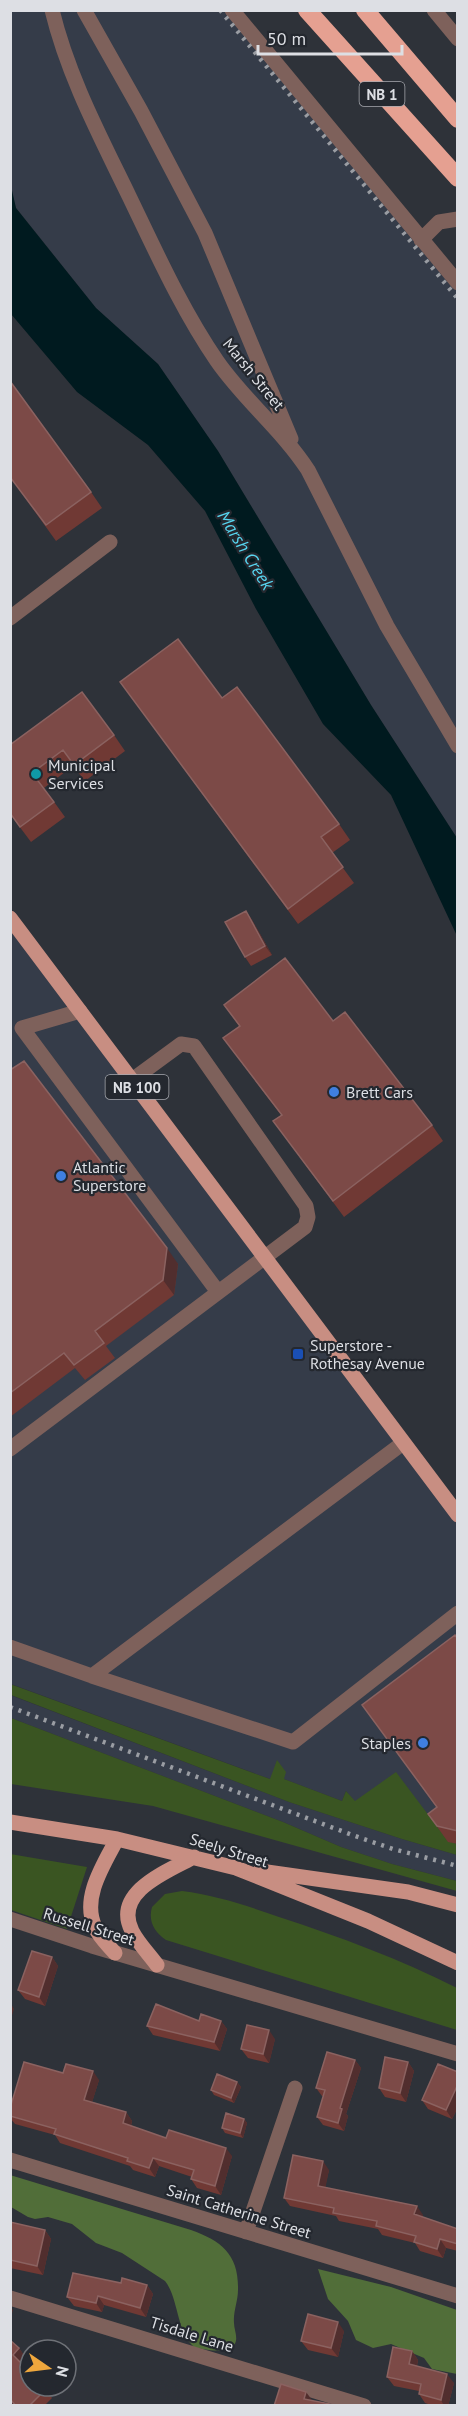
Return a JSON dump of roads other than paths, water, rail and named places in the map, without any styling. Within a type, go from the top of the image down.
[{"type":"highway","name":"NB 1","points":[[307,10],[458,178]]},
{"type":"highway","name":"NB 1","points":[[365,10],[458,119]]},
{"type":"highway","points":[[403,53],[458,108]]},
{"type":"main road","name":"NB 100","points":[[10,918],[458,1515]]},
{"type":"main road","name":"Seely Street","points":[[10,1822],[117,1839],[236,1868],[368,1921],[458,1961]]},
{"type":"main road","points":[[116,1953],[98,1934],[91,1918],[91,1909],[97,1877],[117,1839]]},
{"type":"main road","points":[[158,1965],[130,1928],[132,1902],[142,1887],[194,1857]]},
{"type":"main road","points":[[236,1868],[408,1892],[458,1905]]},
{"type":"street","name":"Marsh Street","points":[[52,10],[65,56],[89,113],[171,283],[217,361],[239,389],[295,450],[308,470],[387,626],[458,746]]},
{"type":"street","points":[[84,10],[141,111],[205,233],[295,450]]},
{"type":"street","points":[[232,10],[458,283]]},
{"type":"street","points":[[434,10],[458,39]]},
{"type":"street","points":[[421,240],[439,222],[458,219]]},
{"type":"street","points":[[10,618],[110,542]]},
{"type":"street","points":[[80,1011],[16,1029],[218,1292]]},
{"type":"street","points":[[10,1449],[305,1227],[308,1217],[306,1206],[194,1046],[181,1044],[132,1080]]},
{"type":"street","points":[[92,1676],[403,1443]]},
{"type":"street","points":[[10,1647],[293,1742],[458,1612]]},
{"type":"street","name":"Russell Street","points":[[10,1919],[116,1953],[458,2054]]},
{"type":"street","points":[[246,2232],[295,2088]]},
{"type":"street","name":"Saint Catherine Street","points":[[10,2160],[458,2296]]},
{"type":"street","name":"Tisdale Lane","points":[[10,2298],[364,2406]]},
{"type":"water","name":"Marsh Creek","points":[[11,186],[16,208],[96,308],[158,364],[218,451],[371,705],[457,838],[457,936],[391,795],[323,724],[256,609],[205,511],[148,445],[77,392],[11,314]]},
{"type":"railway","points":[[220,10],[458,299]]},
{"type":"railway","points":[[10,1707],[355,1836],[393,1849],[458,1866]]},
{"type":"place","name":"Municipal Services","points":[[36,774]]},
{"type":"place","name":"Brett Cars","points":[[334,1092]]},
{"type":"place","name":"Atlantic Superstore","points":[[61,1176]]},
{"type":"place","name":"Superstore - Rothesay Avenue","points":[[298,1354]]},
{"type":"place","name":"Staples","points":[[423,1743]]}]
